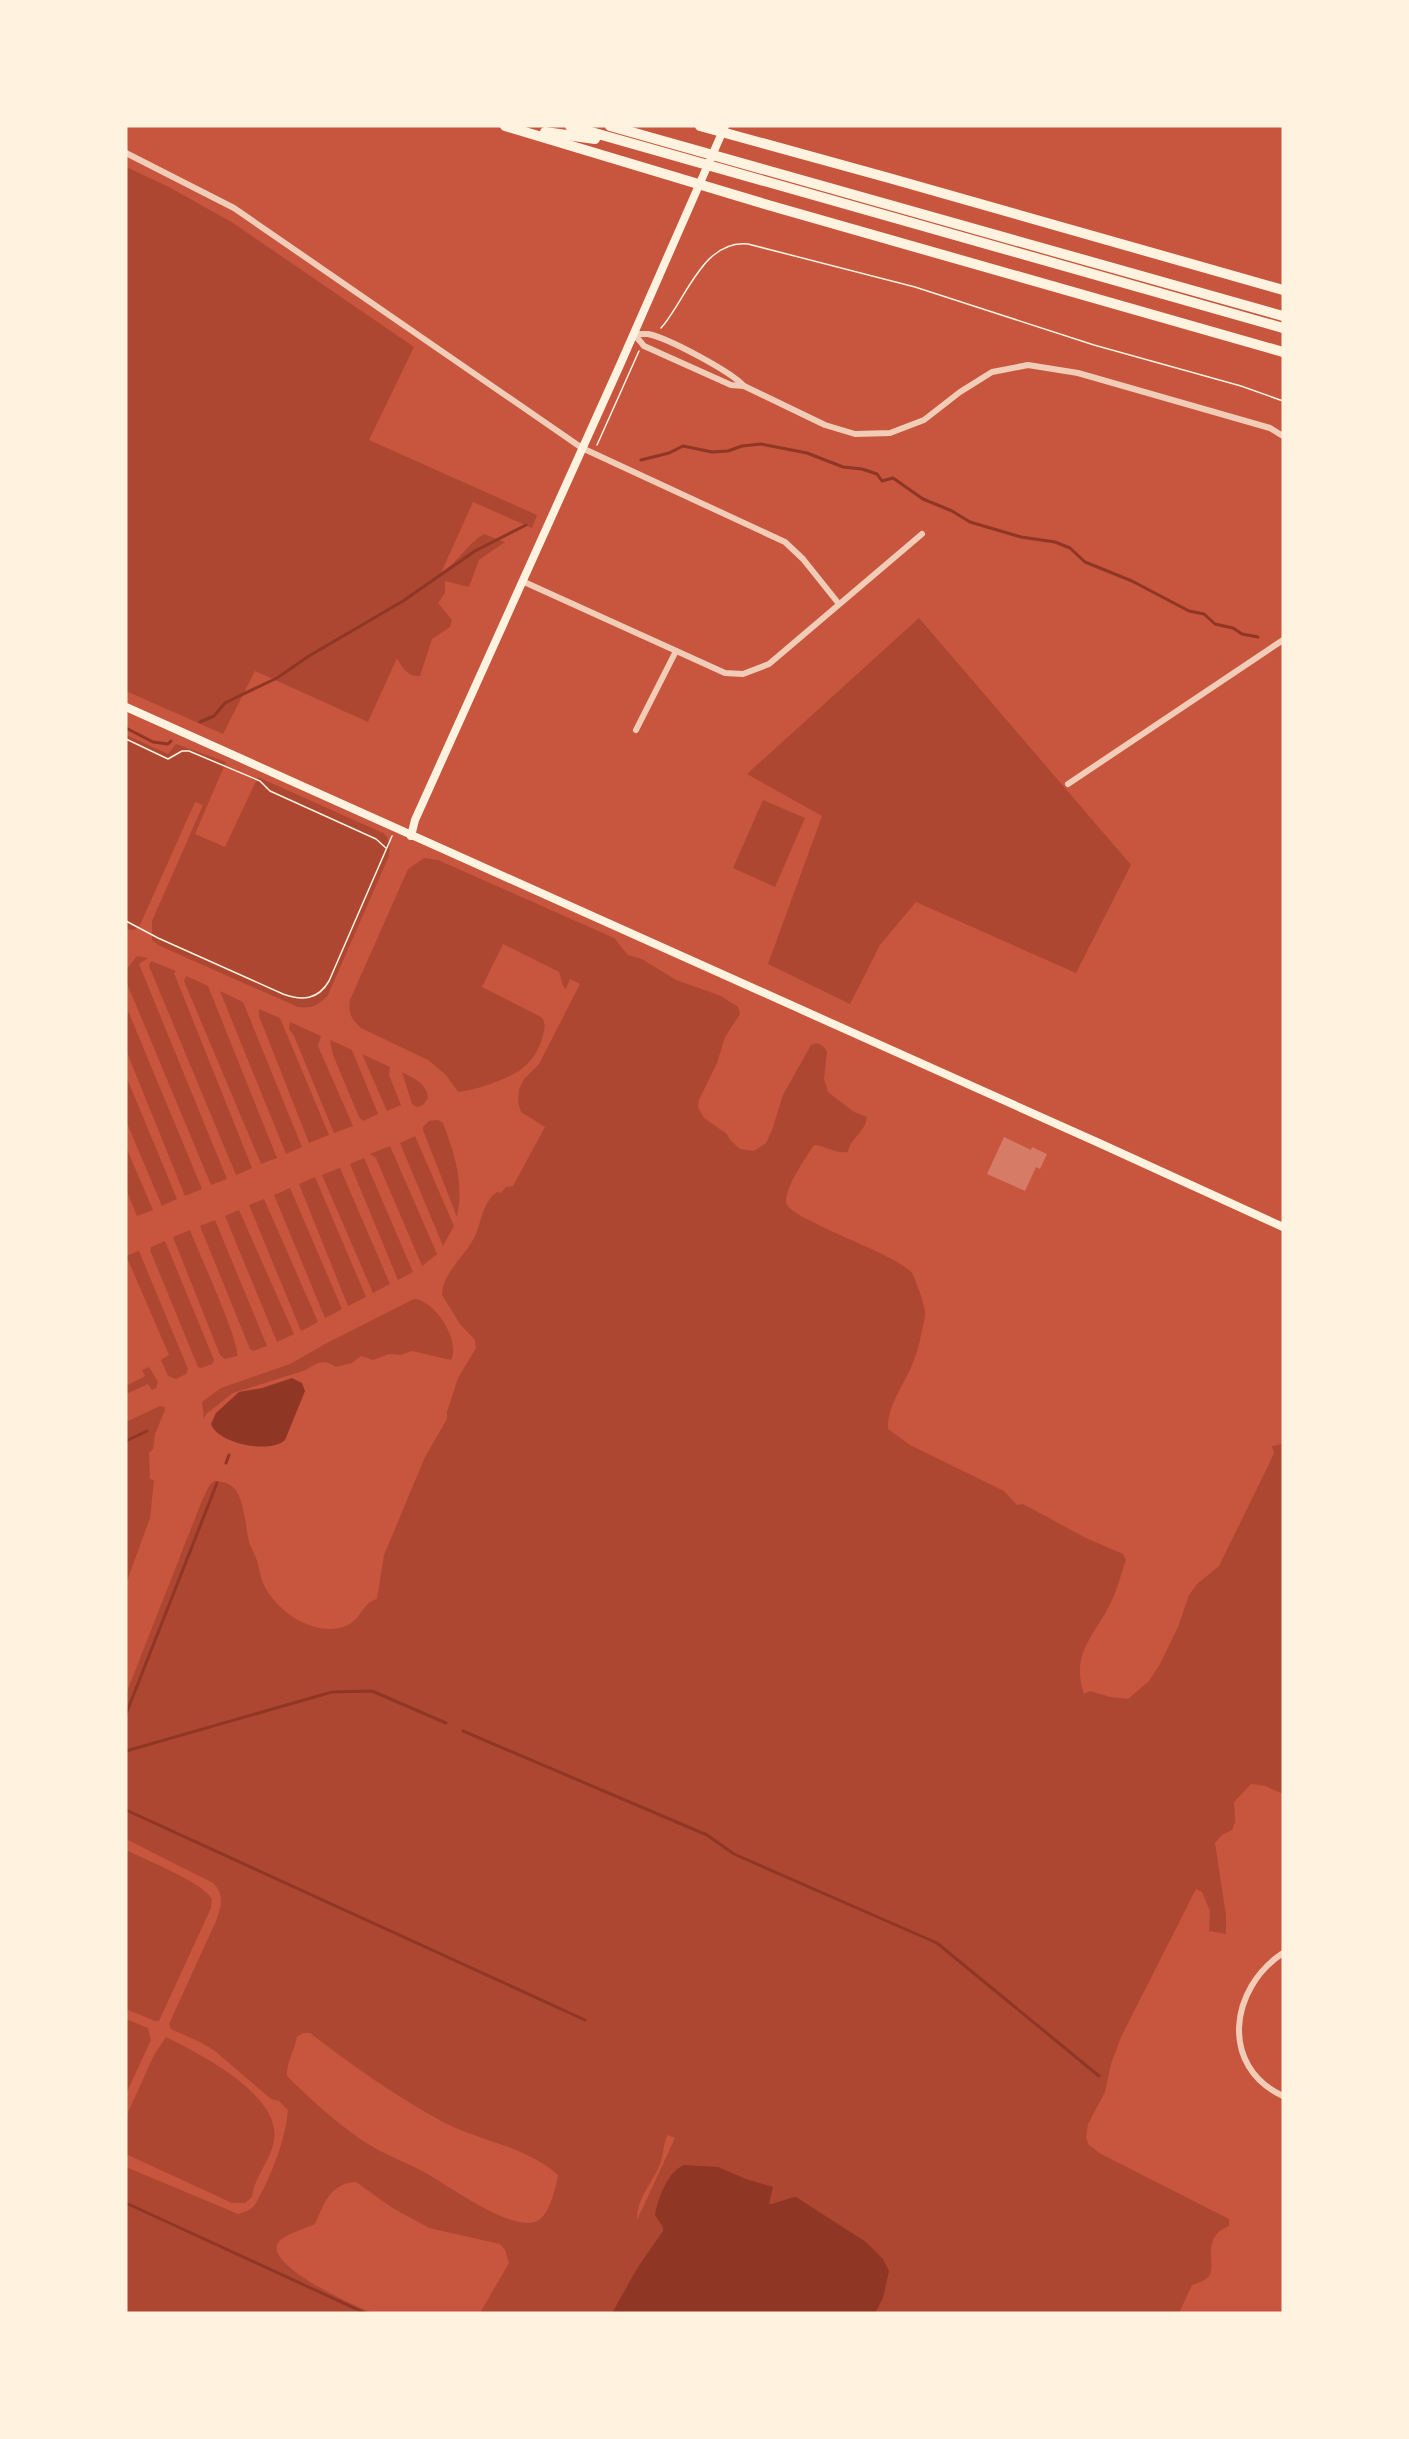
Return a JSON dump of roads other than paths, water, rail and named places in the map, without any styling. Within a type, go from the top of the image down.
[{"type":"highway","points":[[570,126],[1283,328]]},
{"type":"highway","points":[[610,126],[1283,316]]},
{"type":"highway","points":[[700,126],[1283,290]]},
{"type":"highway","points":[[510,127],[618,140]]},
{"type":"highway","points":[[510,127],[768,206],[1283,352]]},
{"type":"main road","points":[[411,836],[415,820],[725,126]]},
{"type":"main road","points":[[126,707],[1283,1227]]},
{"type":"street","points":[[126,153],[234,208],[273,233],[582,448],[785,542],[839,604]]},
{"type":"street","points":[[634,334],[649,334],[727,372],[744,386],[825,425],[855,434],[890,433],[924,420],[960,392],[992,372],[1028,365],[1089,376],[1270,428],[1283,436]]},
{"type":"street","points":[[634,334],[644,346],[731,385],[744,386]]},
{"type":"street","points":[[721,380],[727,372]]},
{"type":"street","points":[[522,581],[725,672],[743,674],[759,670],[769,664],[922,534]]},
{"type":"street","points":[[1068,784],[1283,640]]},
{"type":"street","points":[[636,730],[676,651]]},
{"type":"street","points":[[1283,1953],[1268,1963],[1253,1980],[1244,2001],[1238,2025],[1241,2048],[1251,2070],[1269,2090],[1283,2097]]},
{"type":"waterway","points":[[641,460],[669,453],[683,446],[712,452],[761,444],[807,453],[843,467],[862,469],[877,474],[882,481],[893,478],[923,499],[952,511],[970,522],[1021,537],[1055,542],[1070,548],[1085,562],[1132,581],[1189,611],[1204,614],[1215,624],[1258,637]]},
{"type":"waterway","points":[[200,722],[214,716],[225,703],[277,678],[309,656],[403,601],[475,551],[526,525]]},
{"type":"waterway","points":[[126,728],[153,742],[168,744],[171,741]]},
{"type":"waterway","points":[[126,1441],[147,1431]]},
{"type":"waterway","points":[[226,1463],[229,1455]]},
{"type":"waterway","points":[[126,1714],[217,1483]]},
{"type":"waterway","points":[[126,1751],[332,1692],[372,1691],[446,1723]]},
{"type":"waterway","points":[[463,1731],[707,1835],[734,1854],[937,1943],[1099,2076]]},
{"type":"waterway","points":[[126,1810],[585,2020]]},
{"type":"waterway","points":[[126,2203],[365,2313]]}]
